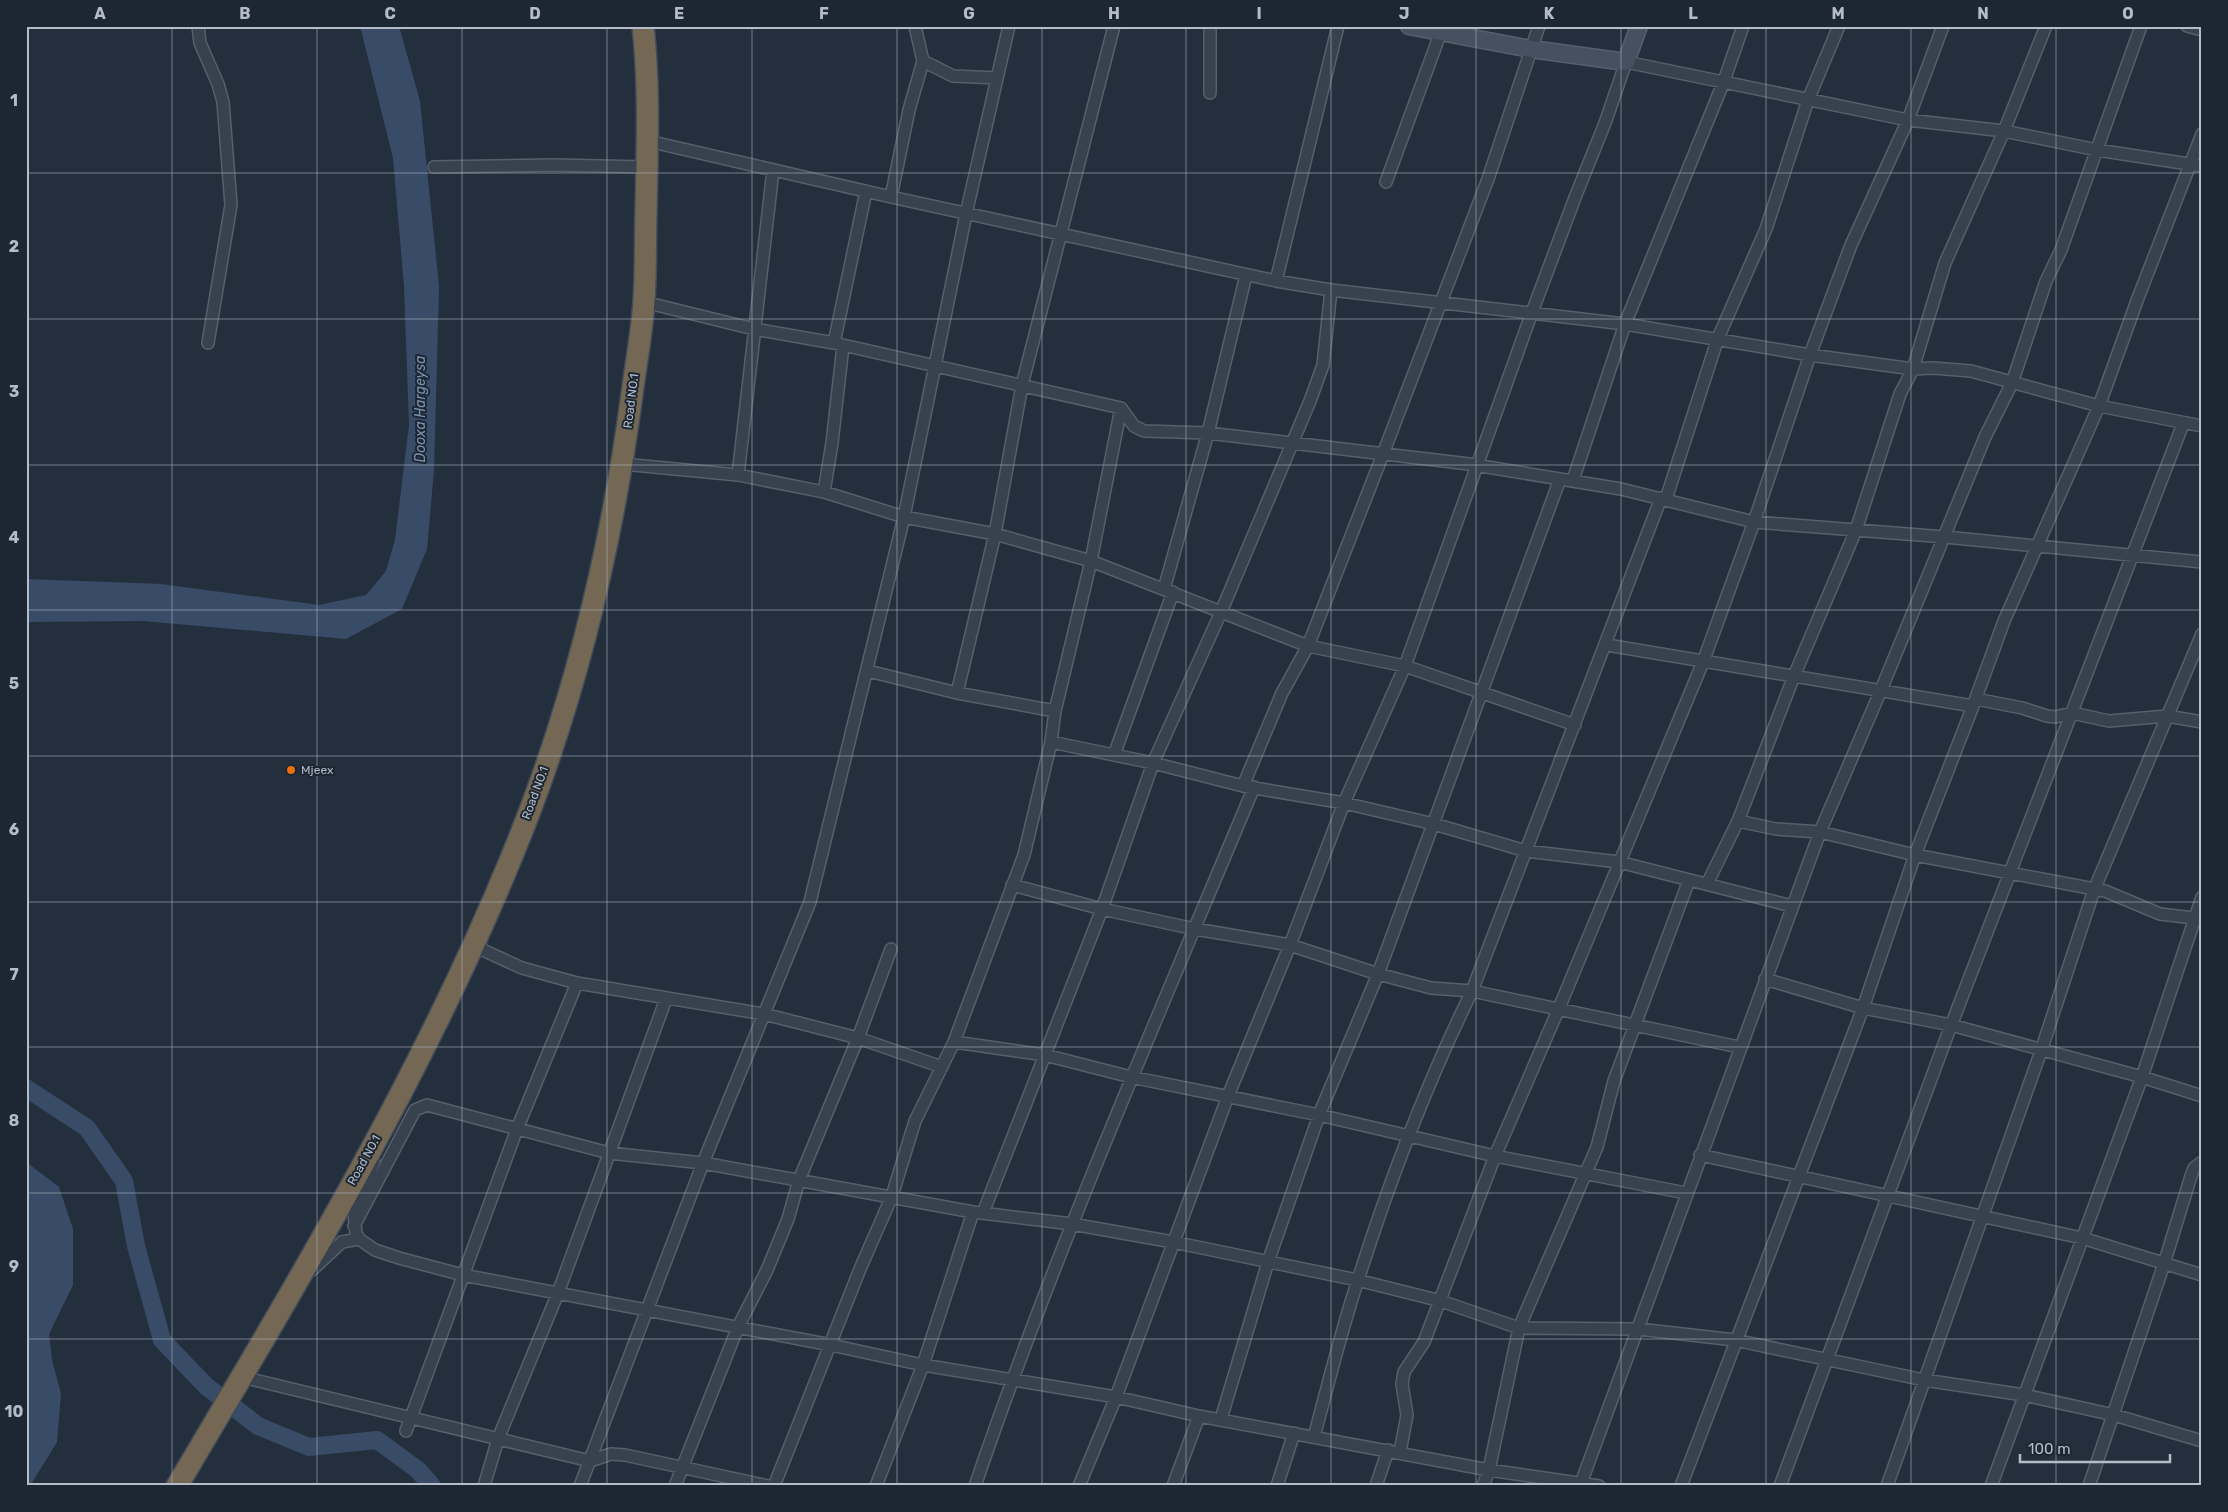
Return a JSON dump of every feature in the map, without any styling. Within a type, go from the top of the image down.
[{"type":"highway","name":"Road NO.1","points":[[177,1486],[242,1377],[375,1140],[474,946],[514,852],[559,726],[592,608],[623,464],[644,302],[648,141],[643,26]]},
{"type":"street","points":[[198,26],[200,43],[224,102],[226,155],[231,205],[208,344]]},
{"type":"street","points":[[891,197],[909,110],[923,61],[914,26]]},
{"type":"street","points":[[580,1486],[703,1163],[810,902],[868,671],[904,517],[966,214],[1009,26]]},
{"type":"street","points":[[957,693],[996,534],[1022,385],[1063,233],[1114,26]]},
{"type":"street","points":[[1210,26],[1210,93]]},
{"type":"street","points":[[1276,281],[1338,26]]},
{"type":"street","points":[[1409,26],[1442,28],[1531,49],[1626,62],[1908,120],[2004,132],[2097,150],[2202,166]]},
{"type":"street","points":[[975,1486],[1011,1381],[1072,1224],[1131,1077],[1195,929],[1282,693],[1308,646],[1383,454],[1439,303],[1488,179],[1539,26]]},
{"type":"street","points":[[1079,1486],[1116,1397],[1228,1096],[1290,945],[1344,803],[1405,666],[1531,314],[1605,123],[1639,26]]},
{"type":"street","points":[[1573,480],[1625,324],[1724,81],[1743,26]]},
{"type":"street","points":[[1314,1437],[1358,1280],[1409,1137],[1454,1027],[1472,991],[1607,645],[1663,499],[1718,338],[1766,229],[1808,100],[1839,26]]},
{"type":"street","points":[[1376,1486],[1394,1451],[1407,1416],[1402,1384],[1404,1372],[1424,1342],[1495,1156],[1559,1008],[1702,662],[1754,522],[1810,356],[1852,245],[1908,120],[1942,26]]},
{"type":"street","points":[[1707,884],[1738,821],[1794,676],[1856,530],[1900,394],[1913,369],[1946,263],[2004,132],[2046,26]]},
{"type":"street","points":[[1580,1484],[1638,1329],[1739,1047],[1820,832],[1945,537],[1985,437],[2012,383],[2046,281],[2061,250],[2142,26]]},
{"type":"street","points":[[2187,26],[2202,30]]},
{"type":"street","points":[[1386,182],[1442,28]]},
{"type":"street","points":[[923,61],[952,76],[997,78]]},
{"type":"street","points":[[1681,1486],[1863,1008],[1915,854],[1975,702],[2004,621],[2099,406],[2138,298],[2202,134]]},
{"type":"street","points":[[648,141],[966,214],[1063,233],[1276,281],[1331,290],[1625,324],[1718,338],[1810,356],[1913,369],[1933,368],[1970,371],[2099,406],[2183,424],[2202,426]]},
{"type":"street","points":[[434,167],[554,165],[647,167]]},
{"type":"street","points":[[738,475],[773,170]]},
{"type":"street","points":[[824,492],[832,443],[838,344],[866,191]]},
{"type":"street","points":[[1114,755],[1169,590],[1246,275]]},
{"type":"street","points":[[876,1486],[923,1365],[978,1212],[1045,1055],[1102,910],[1153,762],[1221,612],[1323,365],[1331,290]]},
{"type":"street","points":[[644,302],[754,329],[838,344],[1121,408],[1134,426],[1144,431],[1208,433],[1478,466],[1573,480],[1663,499],[1754,522],[1945,537],[2202,562]]},
{"type":"street","points":[[774,1486],[860,1269],[892,1196],[915,1121],[954,1042],[1024,855],[1051,742],[1055,711],[1091,561],[1121,408]]},
{"type":"street","points":[[1780,1486],[1951,1025],[2011,874],[2183,424]]},
{"type":"street","points":[[623,464],[738,475],[824,492],[904,517],[996,534],[1091,561],[1308,646],[1405,666],[1575,725]]},
{"type":"street","points":[[1221,1419],[1268,1262],[1319,1115],[1378,974],[1560,479]]},
{"type":"street","points":[[1887,1486],[2041,1051],[2094,890],[2202,634]]},
{"type":"street","points":[[1607,645],[1881,690],[2022,708],[2046,716],[2056,717],[2072,713],[2109,720],[2167,716],[2202,722]]},
{"type":"street","points":[[868,671],[957,693],[1055,711]]},
{"type":"street","points":[[1051,742],[1153,762],[1248,786],[1344,803],[1434,824],[1526,851],[1619,862],[1792,906]]},
{"type":"street","points":[[1738,821],[1776,829],[1820,832],[1915,854],[2094,890],[2120,897],[2160,914],[2199,918]]},
{"type":"street","points":[[1483,1486],[1489,1470],[1519,1328],[1598,1147],[1614,1081],[1689,880]]},
{"type":"street","points":[[1012,885],[1102,910],[1195,929],[1290,945],[1378,974],[1431,988],[1472,991],[1739,1047]]},
{"type":"street","points":[[1991,1486],[2199,918],[2202,897]]},
{"type":"street","points":[[474,946],[522,968],[577,983],[764,1014],[858,1038],[942,1067]]},
{"type":"street","points":[[675,1486],[680,1468],[738,1327],[774,1253],[788,1219],[799,1180],[858,1038],[891,949]]},
{"type":"street","points":[[1765,978],[1863,1008],[1951,1025],[2142,1077],[2202,1096]]},
{"type":"street","points":[[406,1431],[517,1129],[577,983]]},
{"type":"street","points":[[484,1486],[498,1439],[558,1293],[666,999]]},
{"type":"street","points":[[954,1042],[1045,1055],[1131,1077],[1319,1115],[1495,1156],[1585,1175],[1686,1193]]},
{"type":"street","points":[[354,1226],[415,1110],[420,1106],[427,1105],[609,1153],[703,1163],[978,1212],[1072,1224],[1173,1242],[1358,1280],[1441,1301],[1519,1328],[1638,1329],[1735,1340],[1924,1380],[2024,1395],[2114,1415],[2202,1441]]},
{"type":"street","points":[[375,1140],[373,1165],[354,1214],[354,1226],[359,1239],[376,1250],[399,1258],[463,1275],[831,1345],[923,1365],[1116,1397],[1200,1416],[1489,1470],[1599,1486]]},
{"type":"street","points":[[1700,1155],[2082,1238],[2202,1275]]},
{"type":"street","points":[[2089,1486],[2164,1264],[2191,1176],[2194,1168],[2202,1162]]},
{"type":"street","points":[[290,1291],[336,1246],[342,1242],[359,1239]]},
{"type":"street","points":[[242,1377],[410,1416],[590,1461],[611,1454],[625,1455],[768,1486]]},
{"type":"street","points":[[1172,1486],[1200,1416]]},
{"type":"street","points":[[1277,1486],[1294,1433]]},
{"type":"water","name":"Dooxa Hargeysa","points":[[360,26],[399,26],[420,101],[439,286],[434,470],[427,549],[402,609],[346,639],[143,621],[26,622],[26,579],[161,584],[319,605],[366,595],[386,571],[395,540],[409,425],[404,286],[393,158]]},
{"type":"water","points":[[26,1162],[59,1187],[73,1229],[73,1285],[49,1334],[52,1360],[61,1394],[57,1442],[30,1486],[26,1486]]},
{"type":"waterway","points":[[26,1088],[87,1128],[124,1181],[136,1246],[162,1340],[206,1386],[258,1426],[309,1447],[377,1440],[418,1470],[432,1486]]},
{"type":"place","name":"Mjeex","points":[[291,770]]}]
